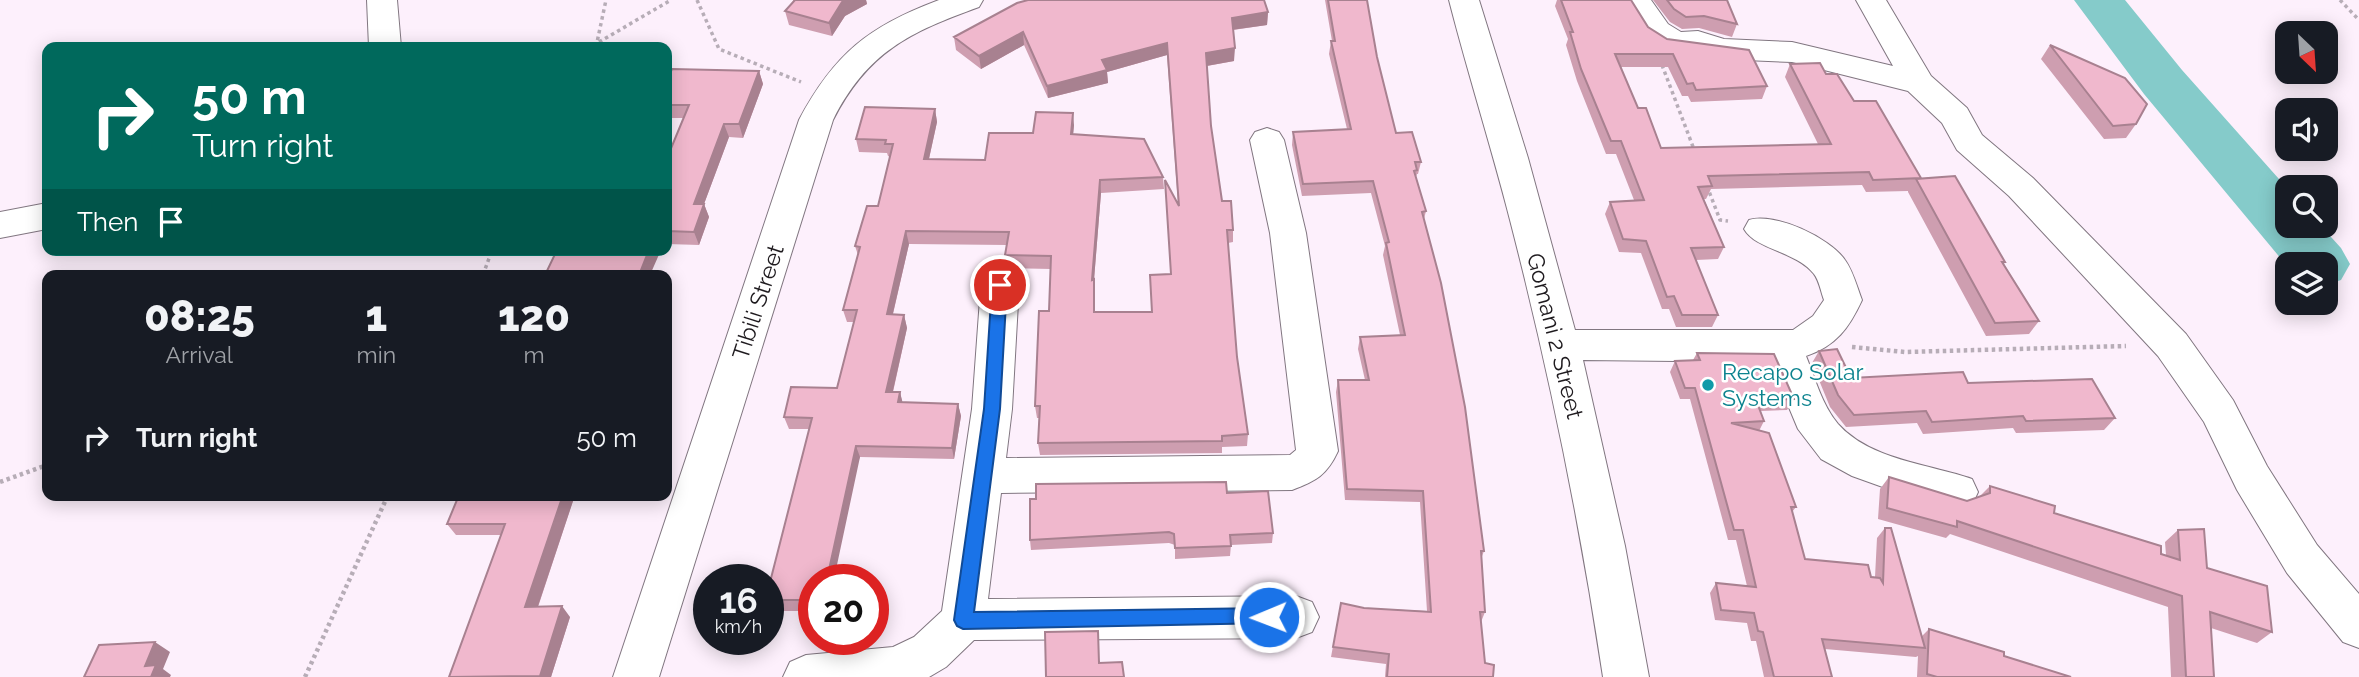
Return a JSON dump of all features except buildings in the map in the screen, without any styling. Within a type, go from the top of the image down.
[{"type":"street","points":[[383,0],[385,42]]},
{"type":"street","name":"Tibili Street","points":[[636,677],[816,120],[828,93],[857,55],[885,35],[968,0]]},
{"type":"street","name":"Gomani 2 Street","points":[[1464,0],[1510,158],[1559,345],[1610,571],[1626,677]]},
{"type":"street","points":[[1871,0],[1919,83],[1955,116],[1969,142],[2021,187],[2172,345],[2220,412],[2252,478],[2302,559],[2359,627]]},
{"type":"street","points":[[1639,6],[1657,31],[1675,42],[1698,41],[1721,50],[1792,52],[1919,83]]},
{"type":"street","points":[[983,476],[1292,472],[1303,469],[1313,461],[1317,451],[1288,233],[1267,140]]},
{"type":"street","points":[[0,225],[42,217]]},
{"type":"street","points":[[1559,345],[1793,345],[1833,324],[1843,300],[1831,267],[1802,244],[1762,229]]},
{"type":"street","points":[[806,677],[870,675],[911,664],[934,666],[948,639],[963,620],[992,409],[1000,285]]},
{"type":"street","points":[[1793,345],[1822,434],[1838,450],[1860,460],[1957,492]]},
{"type":"street","points":[[963,620],[1296,617]]},
{"type":"path","points":[[599,42],[606,0]]},
{"type":"path","points":[[599,42],[671,0]]},
{"type":"path","points":[[697,0],[719,49],[828,93]]},
{"type":"path","points":[[2340,0],[2359,20]]},
{"type":"path","points":[[1639,6],[1699,165]]},
{"type":"path","points":[[1703,176],[1720,220],[1762,229]]},
{"type":"path","points":[[1793,345],[1905,352],[2172,345]]},
{"type":"path","points":[[0,482],[42,468]]},
{"type":"path","points":[[305,677],[385,501]]},
{"type":"waterway","points":[[2099,0],[2163,82],[2310,252]]},
{"type":"place","name":"Recapo Solar Systems","points":[[1708,385]]},
{"type":"route","points":[[1000,285],[992,409],[968,603],[963,620],[1269,617]]}]
